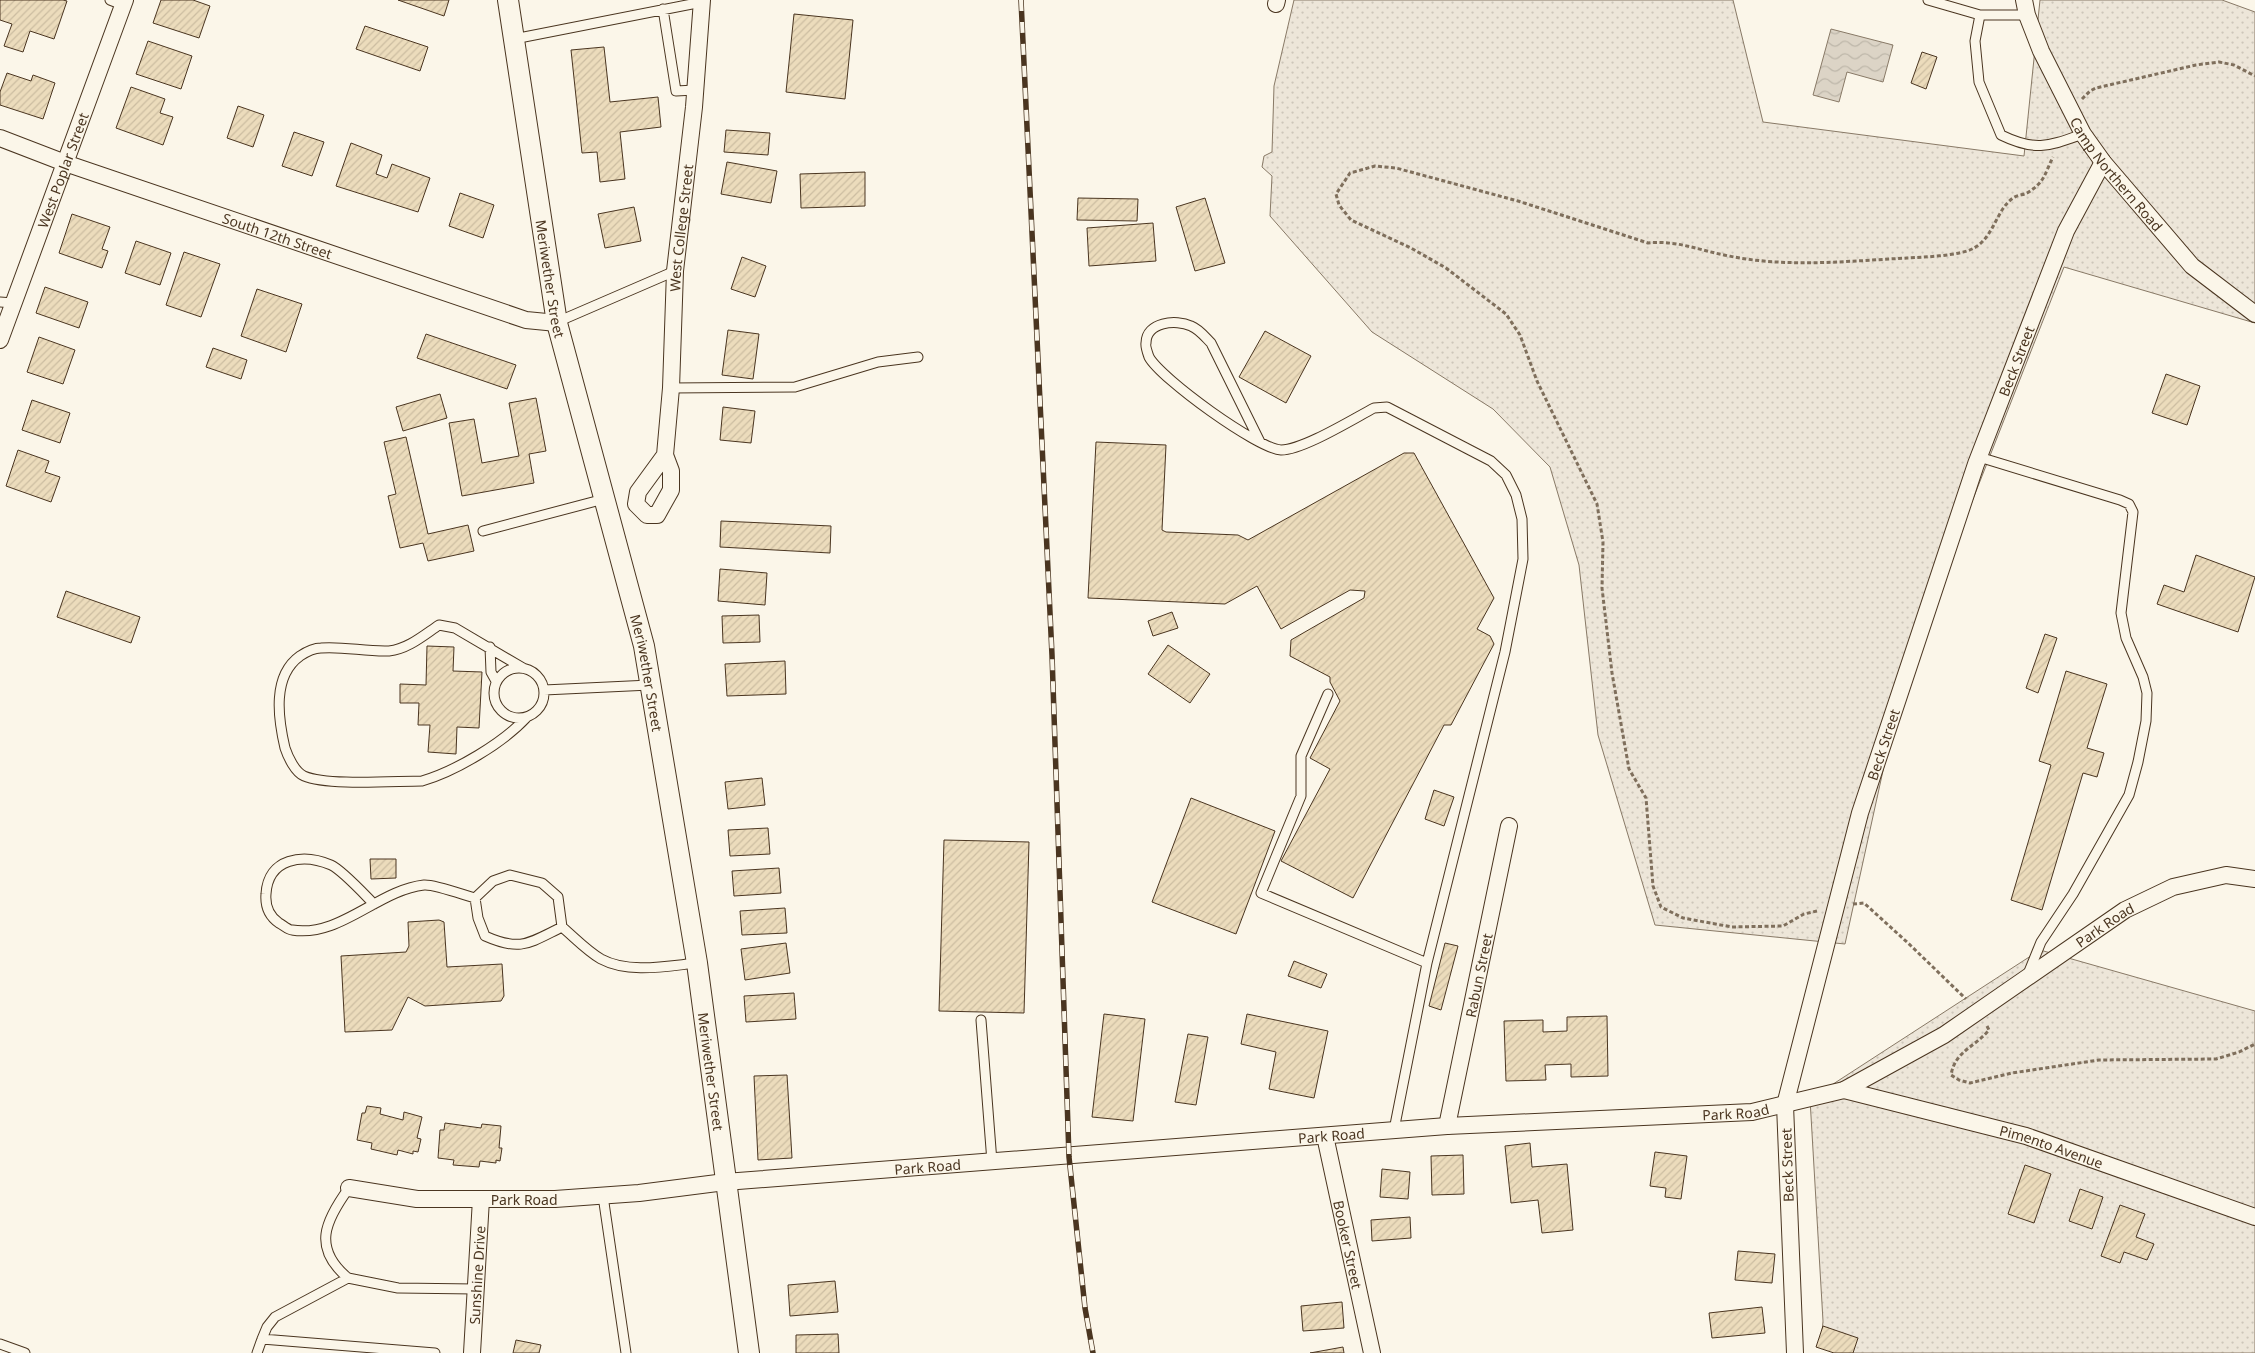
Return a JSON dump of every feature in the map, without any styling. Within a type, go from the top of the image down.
[{"type":"street","name":"Meriwether Street","points":[[508,0],[556,322],[644,646],[697,963],[749,1353]]},
{"type":"street","name":"West College Street","points":[[664,455],[671,388],[675,271],[695,90],[702,1]]},
{"type":"street","name":"West Poplar Street","points":[[0,340],[7,303],[64,163],[119,2]]},
{"type":"street","name":"Camp Northern Road","points":[[2025,7],[2041,51],[2083,134],[2103,162],[2192,266],[2255,314]]},
{"type":"street","name":"South 12th Street","points":[[0,138],[64,163],[526,320],[556,322]]},
{"type":"street","name":"Beck Street","points":[[1795,1353],[1785,1105],[1860,813],[1979,457],[2066,231],[2103,162]]},
{"type":"street","name":"Rabun Street","points":[[1447,1126],[1509,826]]},
{"type":"street","name":"Park Road","points":[[349,1188],[417,1199],[554,1199],[603,1196],[725,1182],[1447,1126],[1752,1112],[1844,1090],[1944,1036],[2125,910],[2173,887],[2226,876],[2255,879]]},
{"type":"street","name":"Pimento Avenue","points":[[1844,1090],[2026,1136],[2255,1217]]},
{"type":"street","name":"Booker Street","points":[[1325,1136],[1372,1353]]},
{"type":"street","name":"Sunshine Drive","points":[[472,1353],[481,1199]]},
{"type":"lane","points":[[1928,0],[1980,15],[2025,7]]},
{"type":"lane","points":[[514,39],[702,1]]},
{"type":"lane","points":[[663,9],[676,91],[695,90]]},
{"type":"lane","points":[[1980,15],[1975,41],[1979,82],[2001,135],[2018,143],[2041,147],[2083,134]]},
{"type":"lane","points":[[556,322],[675,271]]},
{"type":"lane","points":[[1260,442],[1211,343],[1203,334],[1191,325],[1176,323],[1160,324],[1151,329],[1145,342],[1149,357],[1168,379],[1204,407],[1260,442],[1269,447],[1282,450],[1299,446],[1374,408],[1387,407],[1491,461],[1506,475],[1516,495],[1522,518],[1523,559],[1505,652],[1427,963],[1394,1130]]},
{"type":"lane","points":[[671,388],[795,387],[878,362],[918,357]]},
{"type":"lane","points":[[1979,457],[2120,500],[2129,504],[2133,512],[2121,613],[2126,638],[2143,676],[2147,693],[2146,721],[2138,762],[2129,795],[2073,894],[2041,942],[2026,979]]},
{"type":"lane","points":[[483,531],[604,498]]},
{"type":"lane","points":[[439,625],[455,628],[490,647],[537,676],[544,690],[540,706],[499,743],[434,777],[422,781],[322,781],[302,775],[293,764],[286,751],[280,722],[281,681],[287,668],[306,652],[319,648],[390,651],[411,644],[439,625]]},
{"type":"lane","points":[[490,647],[491,672],[496,681],[494,698],[502,712],[518,718],[527,717]]},
{"type":"lane","points":[[496,681],[507,670],[523,668]]},
{"type":"lane","points":[[544,690],[650,684]]},
{"type":"lane","points":[[1328,694],[1301,756],[1301,796],[1261,893],[1427,963]]},
{"type":"lane","points":[[374,904],[333,866],[308,858],[281,864],[267,880],[265,904],[273,918],[291,930],[310,930],[334,924],[406,890],[425,885],[475,898]]},
{"type":"lane","points":[[475,898],[493,881],[510,874],[542,883],[558,896],[562,927],[601,958],[617,965],[646,967],[697,963]]},
{"type":"lane","points":[[475,898],[478,918],[485,936],[505,945],[526,944],[562,927]]},
{"type":"lane","points":[[981,1020],[992,1162]]},
{"type":"lane","points":[[349,1188],[332,1211],[326,1234],[328,1254],[334,1266],[348,1278],[398,1288],[475,1289]]},
{"type":"lane","points":[[603,1196],[626,1353]]},
{"type":"lane","points":[[257,1353],[267,1327],[275,1317],[348,1278]]},
{"type":"lane","points":[[262,1339],[328,1349],[435,1353]]},
{"type":"lane","points":[[0,1344],[25,1353]]},
{"type":"path","points":[[2072,112],[2090,91],[2196,65],[2219,62],[2234,65],[2255,76]]},
{"type":"path","points":[[2059,142],[2042,183],[2026,194],[2013,198],[1980,245],[1972,250],[1934,256],[1831,262],[1771,261],[1730,256],[1687,244],[1665,241],[1648,243],[1518,201],[1396,168],[1375,166],[1350,173],[1336,194],[1339,206],[1351,220],[1411,248],[1446,268],[1506,314],[1520,335],[1537,381],[1596,504],[1602,542],[1602,588],[1612,673],[1629,769],[1646,798],[1653,886],[1661,907],[1683,918],[1732,927],[1783,926],[1804,914],[1836,906],[1864,903],[1908,942],[1978,1012],[1989,1030],[1981,1040],[1962,1053],[1953,1064],[1951,1075],[1959,1080],[1970,1083],[2012,1073],[2099,1060],[2216,1059],[2239,1052],[2255,1044]]},
{"type":"shaded area","points":[[1294,0],[1733,0],[1763,122],[2024,156],[2040,0],[2222,0],[2255,12],[2255,323],[2064,267],[1904,675],[1845,944],[1655,925],[1598,735],[1579,565],[1550,467],[1493,409],[1372,332],[1270,216],[1272,176],[1262,167],[1264,156],[1272,152],[1274,86]]},
{"type":"shaded area","points":[[2040,950],[2255,1011],[2255,1353],[1848,1353],[1821,1344],[1823,1321],[1810,1099]]},
{"type":"water","points":[[1831,29],[1893,45],[1883,82],[1847,72],[1839,102],[1813,95]]},
{"type":"building","points":[[0,0],[67,1],[54,39],[30,31],[23,52],[4,46],[12,24],[0,20]]},
{"type":"building","points":[[161,0],[193,0],[210,6],[199,38],[153,23]]},
{"type":"building","points":[[398,0],[449,0],[444,16]]},
{"type":"building","points":[[794,14],[853,20],[845,99],[786,92]]},
{"type":"building","points":[[365,26],[428,47],[420,71],[356,49]]},
{"type":"building","points":[[148,41],[192,56],[181,89],[136,74]]},
{"type":"building","points":[[604,47],[610,102],[658,97],[661,127],[620,132],[625,179],[600,182],[597,152],[582,153],[571,50]]},
{"type":"building","points":[[1922,52],[1937,57],[1926,89],[1911,83]]},
{"type":"building","points":[[7,73],[31,81],[33,75],[55,83],[43,119],[0,105],[0,92]]},
{"type":"building","points":[[131,87],[165,99],[160,113],[173,117],[163,145],[116,128]]},
{"type":"building","points":[[238,106],[264,115],[253,147],[227,138]]},
{"type":"building","points":[[726,130],[770,133],[768,155],[724,152]]},
{"type":"building","points":[[294,132],[324,142],[312,176],[282,166]]},
{"type":"building","points":[[351,143],[382,155],[376,174],[387,178],[392,164],[430,178],[418,212],[336,186]]},
{"type":"building","points":[[727,162],[777,171],[771,203],[721,194]]},
{"type":"building","points":[[865,172],[865,206],[801,208],[800,174]]},
{"type":"building","points":[[460,193],[494,205],[483,238],[449,226]]},
{"type":"building","points":[[1078,198],[1138,199],[1137,221],[1077,220]]},
{"type":"building","points":[[1205,198],[1225,263],[1195,271],[1176,207]]},
{"type":"building","points":[[634,207],[641,241],[605,248],[598,214]]},
{"type":"building","points":[[72,214],[110,227],[102,249],[108,251],[102,268],[59,253]]},
{"type":"building","points":[[1153,223],[1156,261],[1089,266],[1087,228]]},
{"type":"building","points":[[136,241],[171,253],[160,285],[125,273]]},
{"type":"building","points":[[184,252],[220,264],[201,317],[166,305]]},
{"type":"building","points":[[742,257],[766,266],[755,297],[731,289]]},
{"type":"building","points":[[45,287],[88,302],[79,328],[36,313]]},
{"type":"building","points":[[257,289],[302,304],[286,352],[241,336]]},
{"type":"building","points":[[728,330],[759,334],[753,379],[722,375]]},
{"type":"building","points":[[1265,331],[1311,356],[1286,403],[1239,377]]},
{"type":"building","points":[[426,334],[516,365],[507,389],[417,358]]},
{"type":"building","points":[[39,337],[75,350],[63,384],[27,372]]},
{"type":"building","points":[[213,348],[247,360],[241,379],[206,367]]},
{"type":"building","points":[[2166,374],[2200,386],[2187,425],[2152,413]]},
{"type":"building","points":[[440,394],[447,418],[403,431],[396,407]]},
{"type":"building","points":[[536,398],[546,451],[529,454],[534,483],[462,496],[449,423],[474,419],[482,463],[519,456],[509,403]]},
{"type":"building","points":[[32,400],[70,413],[60,443],[22,430]]},
{"type":"building","points":[[723,407],[755,411],[751,443],[720,440]]},
{"type":"building","points":[[406,437],[428,534],[468,525],[474,551],[428,561],[423,543],[400,548],[388,496],[396,494],[384,442]]},
{"type":"building","points":[[1096,442],[1166,445],[1162,530],[1166,532],[1238,535],[1248,540],[1404,453],[1414,453],[1494,598],[1477,629],[1490,636],[1494,644],[1451,725],[1444,725],[1353,898],[1281,861],[1330,769],[1310,758],[1340,701],[1330,682],[1330,677],[1290,656],[1291,640],[1364,598],[1365,591],[1350,590],[1281,629],[1257,586],[1225,604],[1088,598]]},
{"type":"building","points":[[18,450],[49,461],[45,472],[60,477],[51,502],[6,486]]},
{"type":"building","points":[[721,521],[831,526],[830,553],[720,547]]},
{"type":"building","points":[[2196,555],[2255,577],[2238,632],[2157,604],[2164,585],[2184,592]]},
{"type":"building","points":[[720,569],[767,573],[765,605],[718,601]]},
{"type":"building","points":[[66,591],[140,617],[131,643],[57,617]]},
{"type":"building","points":[[1172,612],[1178,628],[1153,636],[1148,621]]},
{"type":"building","points":[[759,615],[760,642],[723,643],[722,616]]},
{"type":"building","points":[[2045,634],[2057,638],[2038,693],[2026,688]]},
{"type":"building","points":[[1168,645],[1210,674],[1190,703],[1148,674]]},
{"type":"building","points":[[427,646],[454,647],[453,671],[482,672],[479,728],[457,727],[456,754],[428,752],[430,725],[418,725],[419,703],[400,703],[400,684],[426,685]]},
{"type":"building","points":[[785,661],[786,694],[727,696],[725,664]]},
{"type":"building","points":[[2066,671],[2107,684],[2087,748],[2104,753],[2097,777],[2083,773],[2042,910],[2011,900],[2051,765],[2039,761]]},
{"type":"building","points":[[762,778],[765,805],[728,809],[725,782]]},
{"type":"building","points":[[1434,790],[1454,797],[1444,826],[1425,819]]},
{"type":"building","points":[[1191,798],[1275,831],[1236,934],[1152,902]]},
{"type":"building","points":[[768,828],[770,854],[730,856],[728,830]]},
{"type":"building","points":[[944,840],[1029,842],[1024,1013],[939,1011]]},
{"type":"building","points":[[370,859],[396,859],[396,878],[371,879]]},
{"type":"building","points":[[779,868],[781,893],[734,896],[732,871]]},
{"type":"building","points":[[785,908],[787,933],[742,935],[740,911]]},
{"type":"building","points":[[439,920],[444,922],[447,967],[502,964],[504,996],[501,1001],[425,1006],[408,997],[392,1030],[345,1032],[341,956],[406,952],[409,946],[408,922]]},
{"type":"building","points":[[786,943],[790,973],[745,980],[741,949]]},
{"type":"building","points":[[1445,943],[1458,946],[1441,1010],[1429,1006]]},
{"type":"building","points":[[1294,961],[1327,974],[1321,988],[1288,976]]},
{"type":"building","points":[[794,993],[796,1019],[746,1022],[744,996]]},
{"type":"building","points":[[1104,1014],[1145,1019],[1133,1121],[1092,1117]]},
{"type":"building","points":[[1247,1014],[1328,1031],[1314,1098],[1269,1089],[1276,1052],[1241,1044]]},
{"type":"building","points":[[1607,1016],[1608,1076],[1571,1077],[1571,1064],[1545,1065],[1546,1080],[1506,1081],[1504,1021],[1543,1020],[1543,1032],[1567,1031],[1567,1017]]},
{"type":"building","points":[[1188,1034],[1208,1037],[1196,1105],[1175,1102]]},
{"type":"building","points":[[787,1075],[792,1158],[758,1160],[754,1076]]},
{"type":"building","points":[[367,1106],[381,1108],[380,1114],[403,1120],[404,1112],[422,1117],[417,1138],[421,1139],[418,1152],[413,1151],[413,1154],[398,1150],[397,1155],[371,1149],[372,1143],[357,1140],[362,1113],[365,1113]]},
{"type":"building","points":[[445,1123],[481,1128],[482,1124],[501,1126],[499,1148],[502,1148],[500,1161],[496,1160],[496,1163],[480,1161],[479,1167],[453,1165],[454,1160],[438,1158],[440,1130],[444,1130]]},
{"type":"building","points":[[1530,1143],[1532,1167],[1567,1164],[1573,1230],[1542,1233],[1538,1200],[1511,1203],[1505,1146]]},
{"type":"building","points":[[1655,1152],[1687,1156],[1681,1199],[1665,1197],[1666,1188],[1650,1186]]},
{"type":"building","points":[[1463,1155],[1464,1194],[1432,1195],[1431,1156]]},
{"type":"building","points":[[2025,1165],[2051,1174],[2034,1223],[2008,1214]]},
{"type":"building","points":[[1382,1169],[1410,1172],[1408,1199],[1380,1197]]},
{"type":"building","points":[[2080,1189],[2103,1197],[2092,1229],[2069,1221]]},
{"type":"building","points":[[2120,1205],[2145,1214],[2136,1237],[2154,1244],[2147,1260],[2124,1252],[2120,1263],[2101,1256]]},
{"type":"building","points":[[1410,1217],[1411,1238],[1372,1241],[1371,1220]]},
{"type":"building","points":[[1738,1251],[1775,1254],[1772,1283],[1735,1280]]},
{"type":"building","points":[[835,1281],[838,1312],[790,1316],[788,1285]]},
{"type":"building","points":[[1342,1302],[1344,1328],[1303,1331],[1301,1306]]},
{"type":"building","points":[[1762,1307],[1765,1333],[1712,1338],[1709,1313]]},
{"type":"building","points":[[1823,1326],[1858,1338],[1853,1353],[1834,1353],[1816,1347]]},
{"type":"building","points":[[838,1334],[839,1353],[796,1353],[796,1335]]},
{"type":"building","points":[[516,1340],[541,1345],[539,1353],[513,1353]]},
{"type":"building","points":[[1343,1347],[1344,1353],[1310,1353]]},
{"type":"railway","points":[[1021,0],[1052,655],[1069,1157],[1085,1308],[1093,1353]]}]
